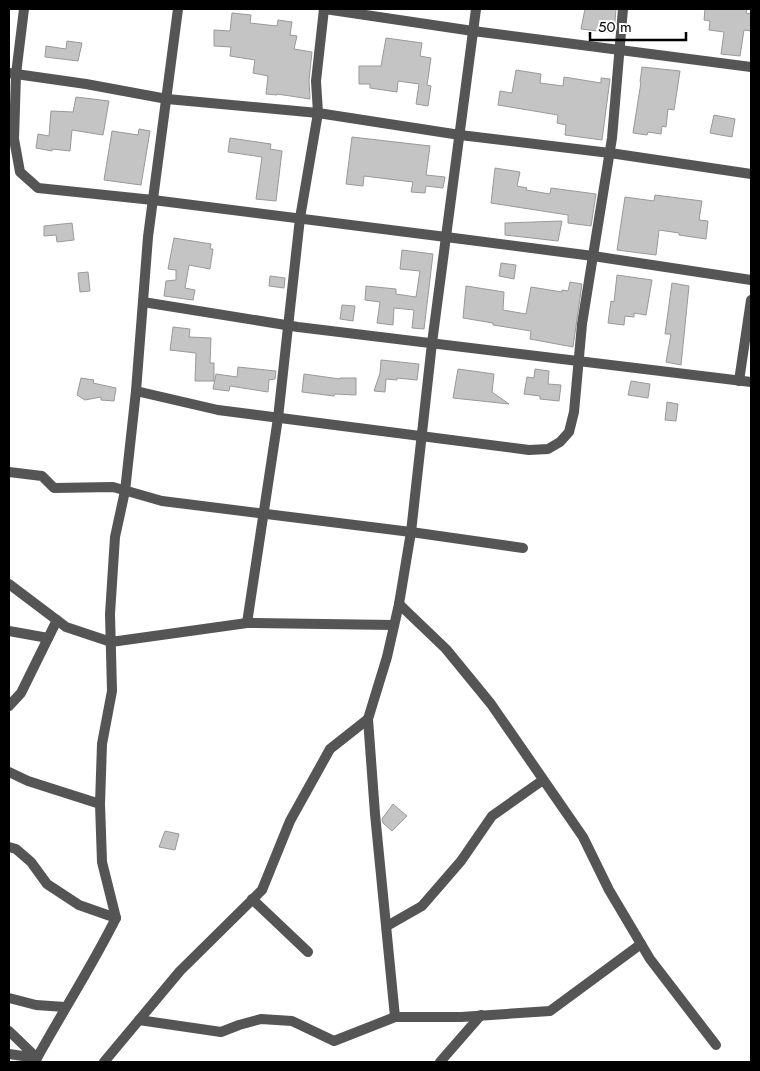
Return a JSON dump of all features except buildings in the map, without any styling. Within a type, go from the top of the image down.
[{"type":"street","points":[[24,9],[13,73],[14,139],[20,172],[38,188],[300,218],[593,256],[751,280]]},
{"type":"street","points":[[39,1060],[65,1007],[98,954],[116,918],[102,862],[100,804],[102,744],[112,692],[110,614],[115,537],[125,491],[136,391],[148,238],[178,9]]},
{"type":"street","points":[[247,623],[278,418],[300,218],[318,114],[316,81],[325,9],[473,31],[751,67]]},
{"type":"street","points":[[395,1017],[375,814],[368,719],[387,657],[399,604],[411,532],[432,343],[476,9]]},
{"type":"street","points":[[136,391],[218,410],[529,450],[548,449],[560,442],[569,432],[574,412],[582,324],[610,152],[623,9]]},
{"type":"street","points":[[13,73],[167,99],[318,114],[460,135],[610,152],[751,174]]},
{"type":"street","points":[[739,381],[751,300]]},
{"type":"street","points":[[143,302],[287,325],[751,382]]},
{"type":"street","points":[[9,472],[42,476],[54,488],[113,487],[162,501],[523,548]]},
{"type":"street","points":[[9,584],[66,627],[110,642],[247,623],[394,625]]},
{"type":"street","points":[[399,604],[446,649],[491,704],[584,837],[609,890],[650,959],[716,1046]]},
{"type":"street","points":[[9,706],[21,694],[57,620]]},
{"type":"street","points":[[9,631],[48,638]]},
{"type":"street","points":[[104,1062],[180,971],[262,890],[290,821],[330,749],[368,719]]},
{"type":"street","points":[[9,772],[28,781],[100,804]]},
{"type":"street","points":[[387,926],[422,906],[461,861],[492,816],[543,780]]},
{"type":"street","points":[[9,847],[16,848],[31,862],[47,884],[78,906],[116,918]]},
{"type":"street","points":[[252,899],[308,952]]},
{"type":"street","points":[[139,1020],[221,1032],[262,1019],[292,1021],[334,1041],[395,1017],[550,1011],[641,944]]},
{"type":"street","points":[[9,998],[36,1006],[65,1007]]},
{"type":"street","points":[[440,1062],[480,1015]]},
{"type":"street","points":[[9,1030],[39,1060]]},
{"type":"street","points":[[9,1054],[39,1060]]}]
